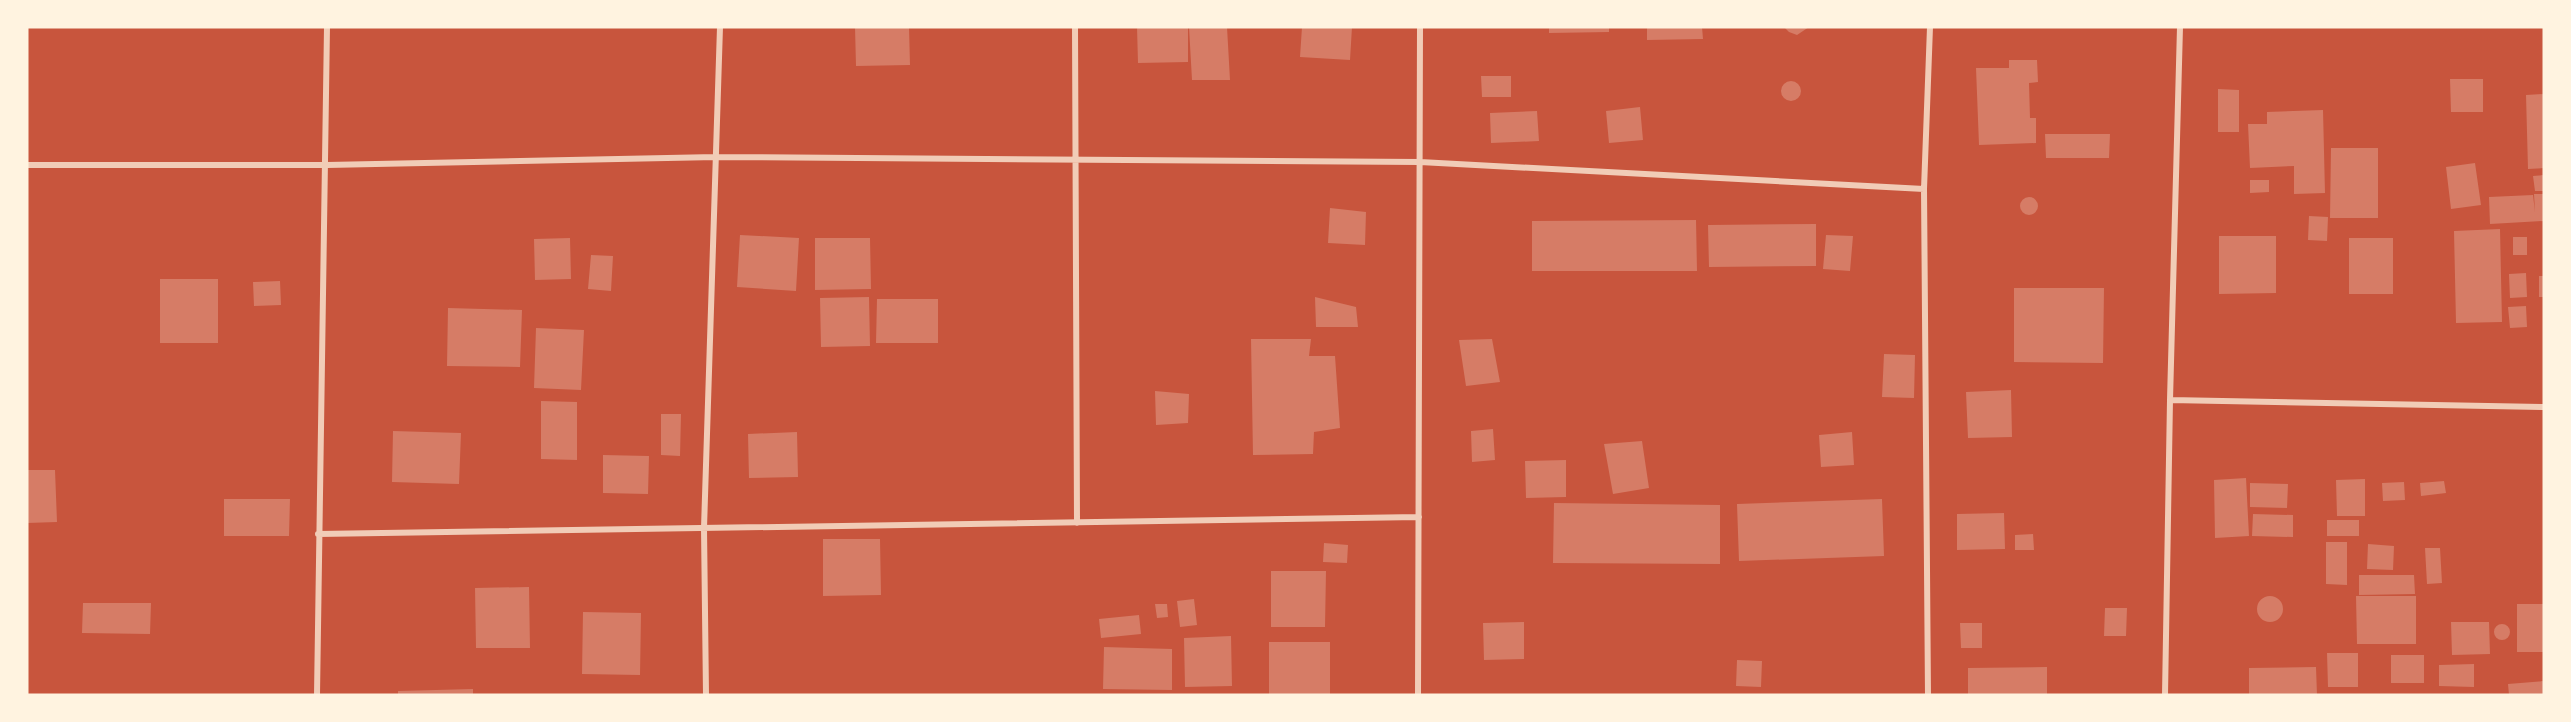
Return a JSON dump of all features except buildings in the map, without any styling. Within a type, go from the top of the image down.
[{"type":"street","points":[[317,695],[318,534],[327,165],[327,27]]},
{"type":"street","points":[[706,695],[704,528],[720,27]]},
{"type":"street","points":[[1075,27],[1077,523]]},
{"type":"street","points":[[1418,695],[1420,27]]},
{"type":"street","points":[[1929,695],[1924,189],[1930,27]]},
{"type":"street","points":[[2165,695],[2180,27]]},
{"type":"street","points":[[27,165],[327,165],[716,157],[1420,162],[1924,189]]},
{"type":"street","points":[[2170,400],[2544,407]]},
{"type":"street","points":[[318,534],[1419,517]]}]
